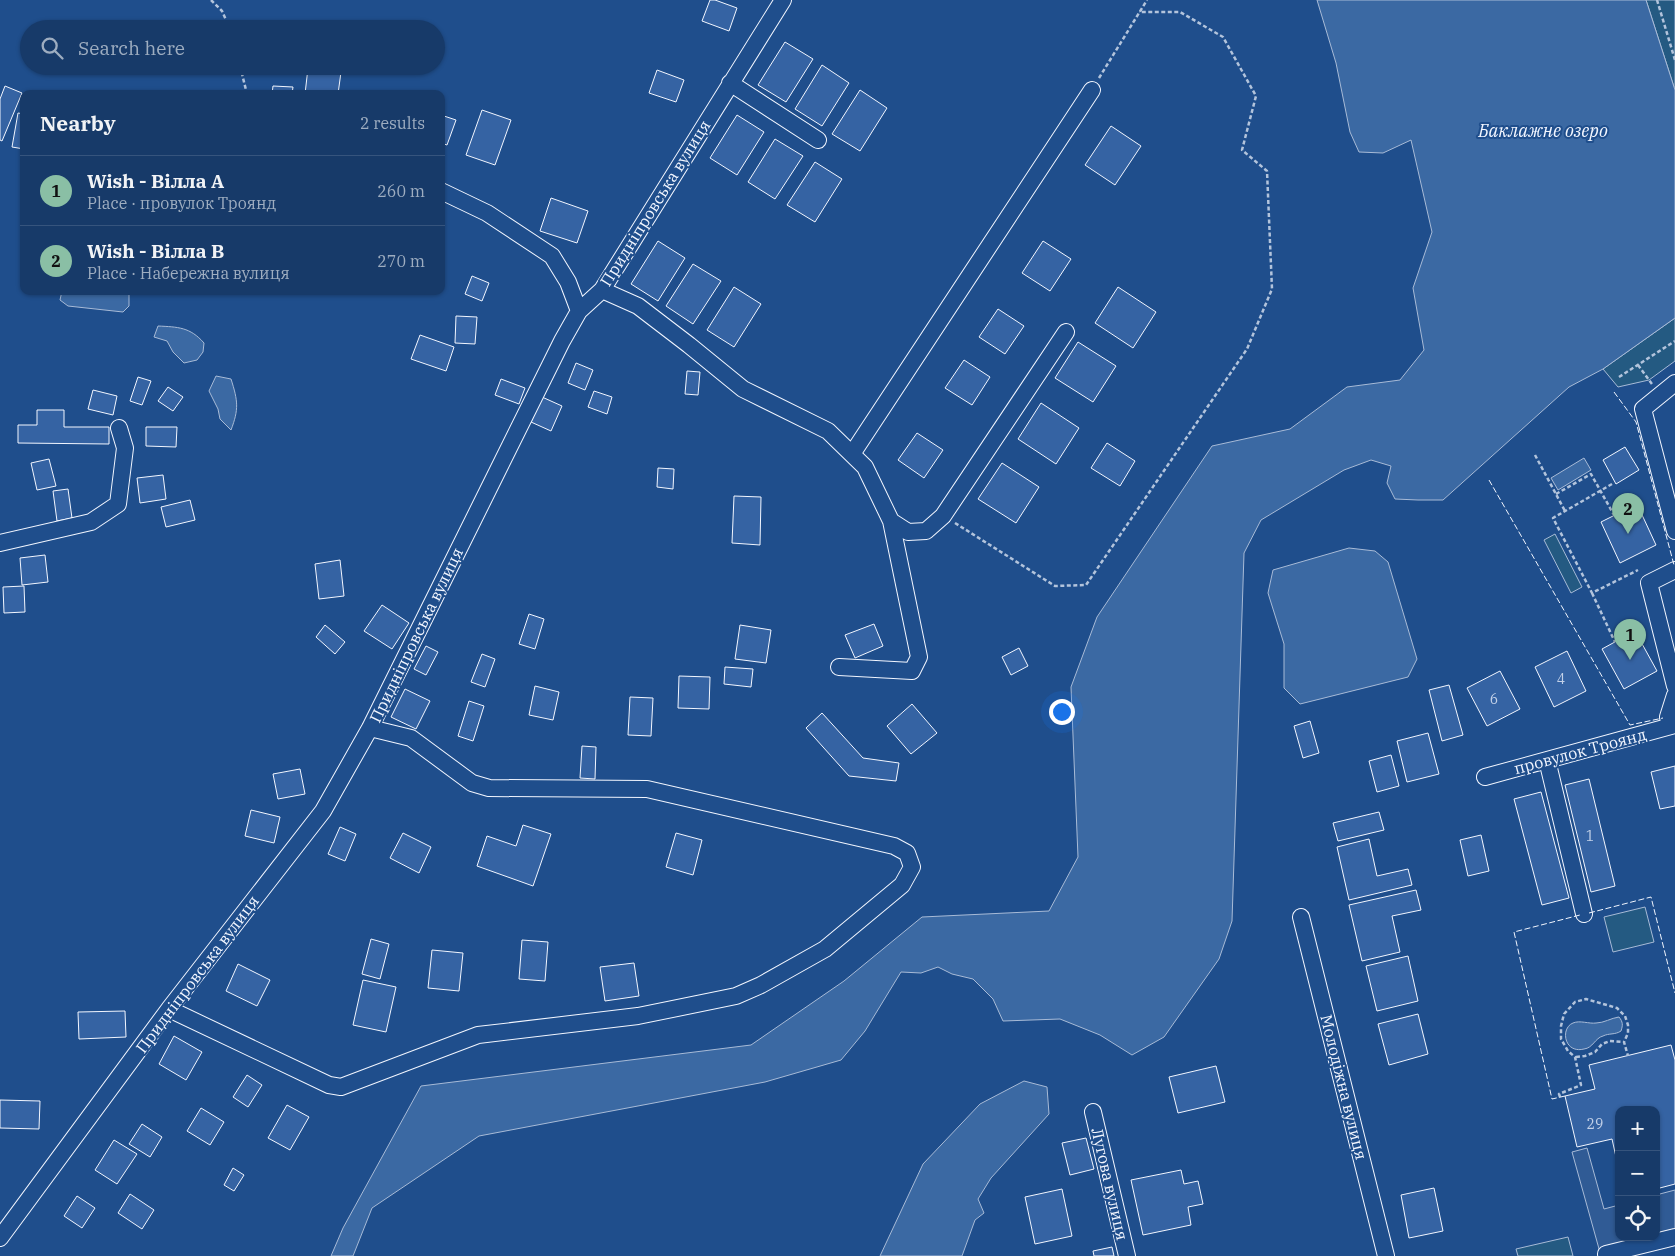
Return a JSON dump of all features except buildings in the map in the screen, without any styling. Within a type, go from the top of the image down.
[{"type":"street","name":"Придніпровська вулиця","points":[[0,1238],[169,1009],[323,811],[370,728],[562,340],[579,311],[602,290],[783,0]]},
{"type":"street","points":[[730,83],[818,140]]},
{"type":"street","points":[[852,454],[1092,90]]},
{"type":"street","points":[[445,193],[487,213],[552,256],[568,282],[579,311]]},
{"type":"street","points":[[602,290],[638,306],[744,389],[828,431],[865,467],[891,521],[919,657],[912,671],[839,667]]},
{"type":"street","points":[[891,521],[908,532],[926,531],[943,516],[1066,332]]},
{"type":"street","points":[[1675,383],[1644,409],[1675,531]]},
{"type":"street","points":[[0,543],[91,522],[118,504],[125,448],[119,428]]},
{"type":"street","points":[[1675,570],[1649,582],[1675,686]]},
{"type":"street","points":[[1672,726],[1668,717],[1675,695]]},
{"type":"street","name":"провулок Троянд","points":[[1485,777],[1672,726]]},
{"type":"street","points":[[169,1009],[329,1086],[340,1087],[478,1035],[638,1016],[736,996],[761,985],[825,949],[902,885],[912,867],[907,853],[894,846],[647,789],[489,788],[472,783],[411,738],[370,728]]},
{"type":"street","points":[[1547,760],[1584,914]]},
{"type":"street","name":"Молодіжна вулиця","points":[[1302,917],[1386,1256]]},
{"type":"street","name":"Лугова вулиця","points":[[1093,1112],[1128,1256]]},
{"type":"street","points":[[1606,1254],[1675,1236]]},
{"type":"path","points":[[211,0],[222,11],[226,20]]},
{"type":"path","points":[[1092,90],[1147,0]]},
{"type":"path","points":[[1657,0],[1675,60]]},
{"type":"path","points":[[943,516],[1055,586],[1086,585],[1247,348],[1272,289],[1267,171],[1242,150],[1256,96],[1223,37],[1180,12],[1139,12]]},
{"type":"path","points":[[242,75],[246,90]]},
{"type":"path","points":[[1619,377],[1675,341]]},
{"type":"path","points":[[1638,365],[1660,394]]},
{"type":"path","points":[[1535,455],[1565,511]]},
{"type":"path","points":[[1556,494],[1591,474],[1614,515]]},
{"type":"path","points":[[1612,484],[1553,518],[1615,642]]},
{"type":"path","points":[[1592,593],[1643,568]]},
{"type":"path","points":[[1560,1098],[1559,1094],[1581,1085],[1575,1057],[1568,1051],[1561,1039],[1564,1014],[1575,1002],[1586,1000],[1617,1008],[1625,1016],[1628,1033],[1624,1042],[1628,1056]]},
{"type":"path","points":[[1575,1057],[1595,1052],[1602,1044],[1610,1041],[1624,1042]]},
{"type":"shaded area","points":[[1646,0],[1675,0],[1675,90]]},
{"type":"shaded area","points":[[1675,318],[1675,361],[1649,380],[1618,387],[1603,369]]},
{"type":"shaded area","points":[[1555,534],[1582,587],[1571,593],[1544,540]]},
{"type":"shaded area","points":[[1645,907],[1654,942],[1613,952],[1604,917]]},
{"type":"shaded area","points":[[1587,1148],[1604,1209],[1615,1206],[1615,1241],[1660,1241],[1660,1194],[1675,1190],[1675,1242],[1601,1256],[1572,1152]]},
{"type":"shaded area","points":[[1568,1237],[1573,1256],[1518,1256],[1516,1249]]},
{"type":"water","name":"Баклажне озеро","points":[[1317,0],[1646,0],[1675,90],[1675,318],[1603,369],[1569,387],[1443,500],[1395,499],[1387,483],[1391,466],[1371,460],[1344,470],[1261,520],[1244,553],[1232,921],[1219,959],[1164,1037],[1132,1055],[1100,1035],[1060,1019],[1003,1021],[993,999],[973,979],[952,974],[938,967],[921,973],[901,972],[865,1031],[841,1060],[765,1082],[479,1136],[372,1208],[353,1256],[331,1256],[343,1228],[421,1086],[751,1045],[844,981],[922,917],[1049,911],[1078,857],[1071,687],[1097,617],[1212,446],[1290,429],[1347,387],[1400,380],[1424,350],[1413,288],[1432,232],[1411,140],[1383,153],[1359,152],[1350,132],[1336,63]]},
{"type":"water","points":[[61,295],[129,295],[129,306],[123,312],[68,306],[60,300]]},
{"type":"water","points":[[158,326],[189,331],[204,343],[203,352],[197,360],[184,363],[173,352],[167,341],[154,337]]},
{"type":"water","points":[[216,376],[231,379],[236,399],[236,410],[231,430],[220,419],[218,409],[209,391]]},
{"type":"water","points":[[1584,458],[1591,470],[1558,490],[1551,478]]},
{"type":"water","points":[[1349,548],[1375,551],[1388,562],[1417,659],[1408,677],[1300,704],[1284,688],[1284,644],[1268,593],[1273,570]]},
{"type":"water","points":[[1619,1017],[1622,1025],[1621,1031],[1600,1037],[1590,1047],[1577,1050],[1572,1048],[1566,1040],[1566,1030],[1573,1023],[1599,1023]]},
{"type":"water","points":[[1024,1081],[1047,1087],[1049,1114],[991,1178],[978,1199],[984,1213],[975,1220],[962,1256],[880,1256],[923,1164],[980,1104]]},
{"type":"fence","points":[[1614,392],[1636,422],[1674,565]]},
{"type":"fence","points":[[1489,480],[1630,725],[1663,718]]},
{"type":"fence","points":[[1589,913],[1651,897],[1675,993]]},
{"type":"fence","points":[[1565,1096],[1552,1099],[1514,932],[1580,915]]},
{"type":"place","name":"Wish - Вілла B","points":[[1628,534]]},
{"type":"place","name":"Wish - Вілла А","points":[[1630,660]]}]
